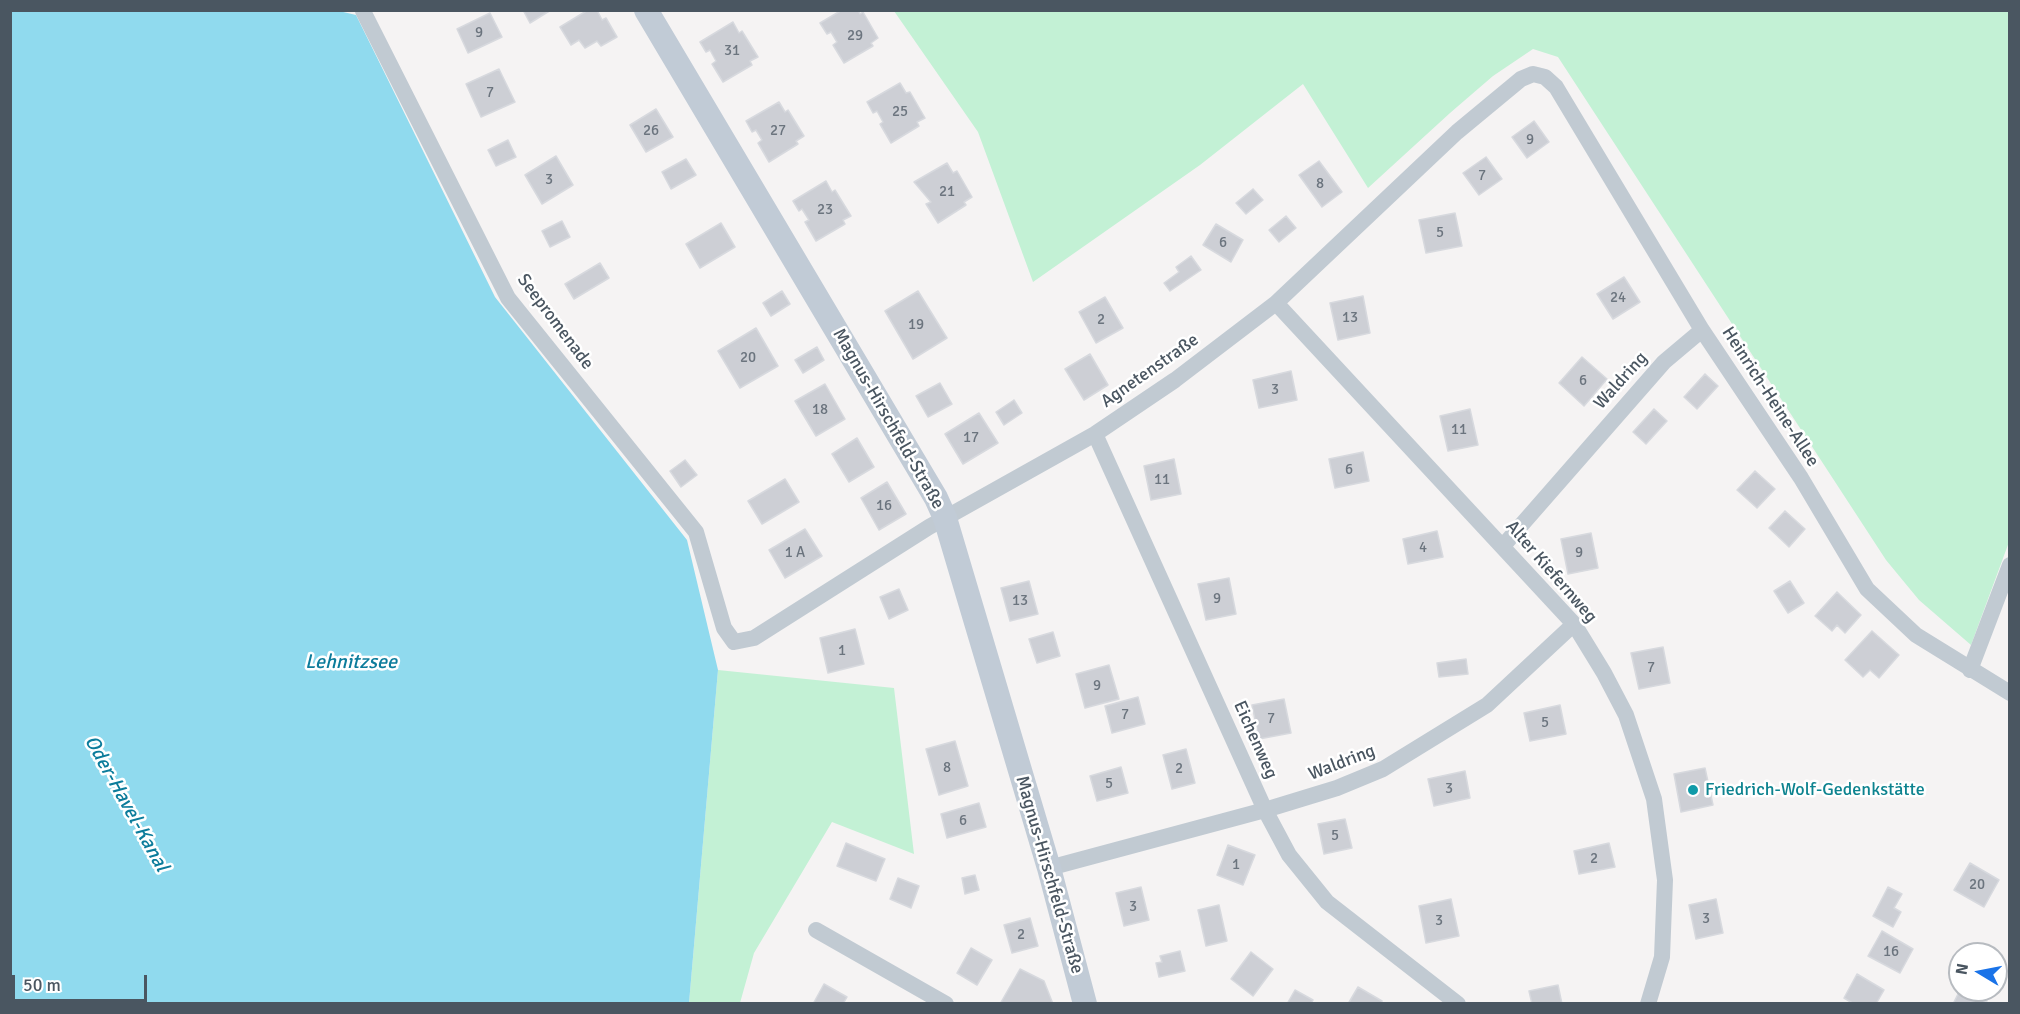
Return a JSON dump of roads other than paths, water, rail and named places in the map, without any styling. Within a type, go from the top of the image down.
[{"type":"street","name":"Magnus-Hirschfeld-Straße","points":[[646,10],[929,485],[945,518],[1049,868],[1085,1004]]},
{"type":"street","name":"Seepromenade","points":[[363,11],[508,298],[696,532],[724,628],[734,642]]},
{"type":"street","name":"Agnetenstraße","points":[[734,642],[754,638],[945,518],[1095,434],[1175,380],[1275,303],[1457,132],[1521,79],[1533,75],[1545,77]]},
{"type":"street","name":"Heinrich-Heine-Allee","points":[[1545,77],[1556,87],[1702,330],[1801,478],[1867,589],[1916,635],[2010,693]]},
{"type":"street","name":"Alter Kiefernweg","points":[[1275,303],[1574,624],[1626,715],[1654,799],[1665,891],[1662,957],[1648,1004]]},
{"type":"street","name":"Waldring","points":[[1503,546],[1664,362],[1702,330]]},
{"type":"street","name":"Eichenweg","points":[[1095,434],[1265,810],[1289,855],[1327,902],[1458,1004]]},
{"type":"street","points":[[1970,670],[2010,565]]},
{"type":"street","name":"Waldring","points":[[1049,868],[1265,810],[1338,788],[1383,769],[1442,735],[1487,705],[1574,624]]},
{"type":"street","points":[[816,930],[946,1004]]},
{"type":"water","name":"Lehnitzsee","points":[[11,11],[339,11],[356,15],[495,297],[687,540],[718,670],[689,1003],[11,1003]]},
{"type":"place","name":"Friedrich-Wolf-Gedenkstätte","points":[[1693,790]]},
{"type":"water label","name":"Oder-Havel-Kanal","points":[[126,804]]}]
